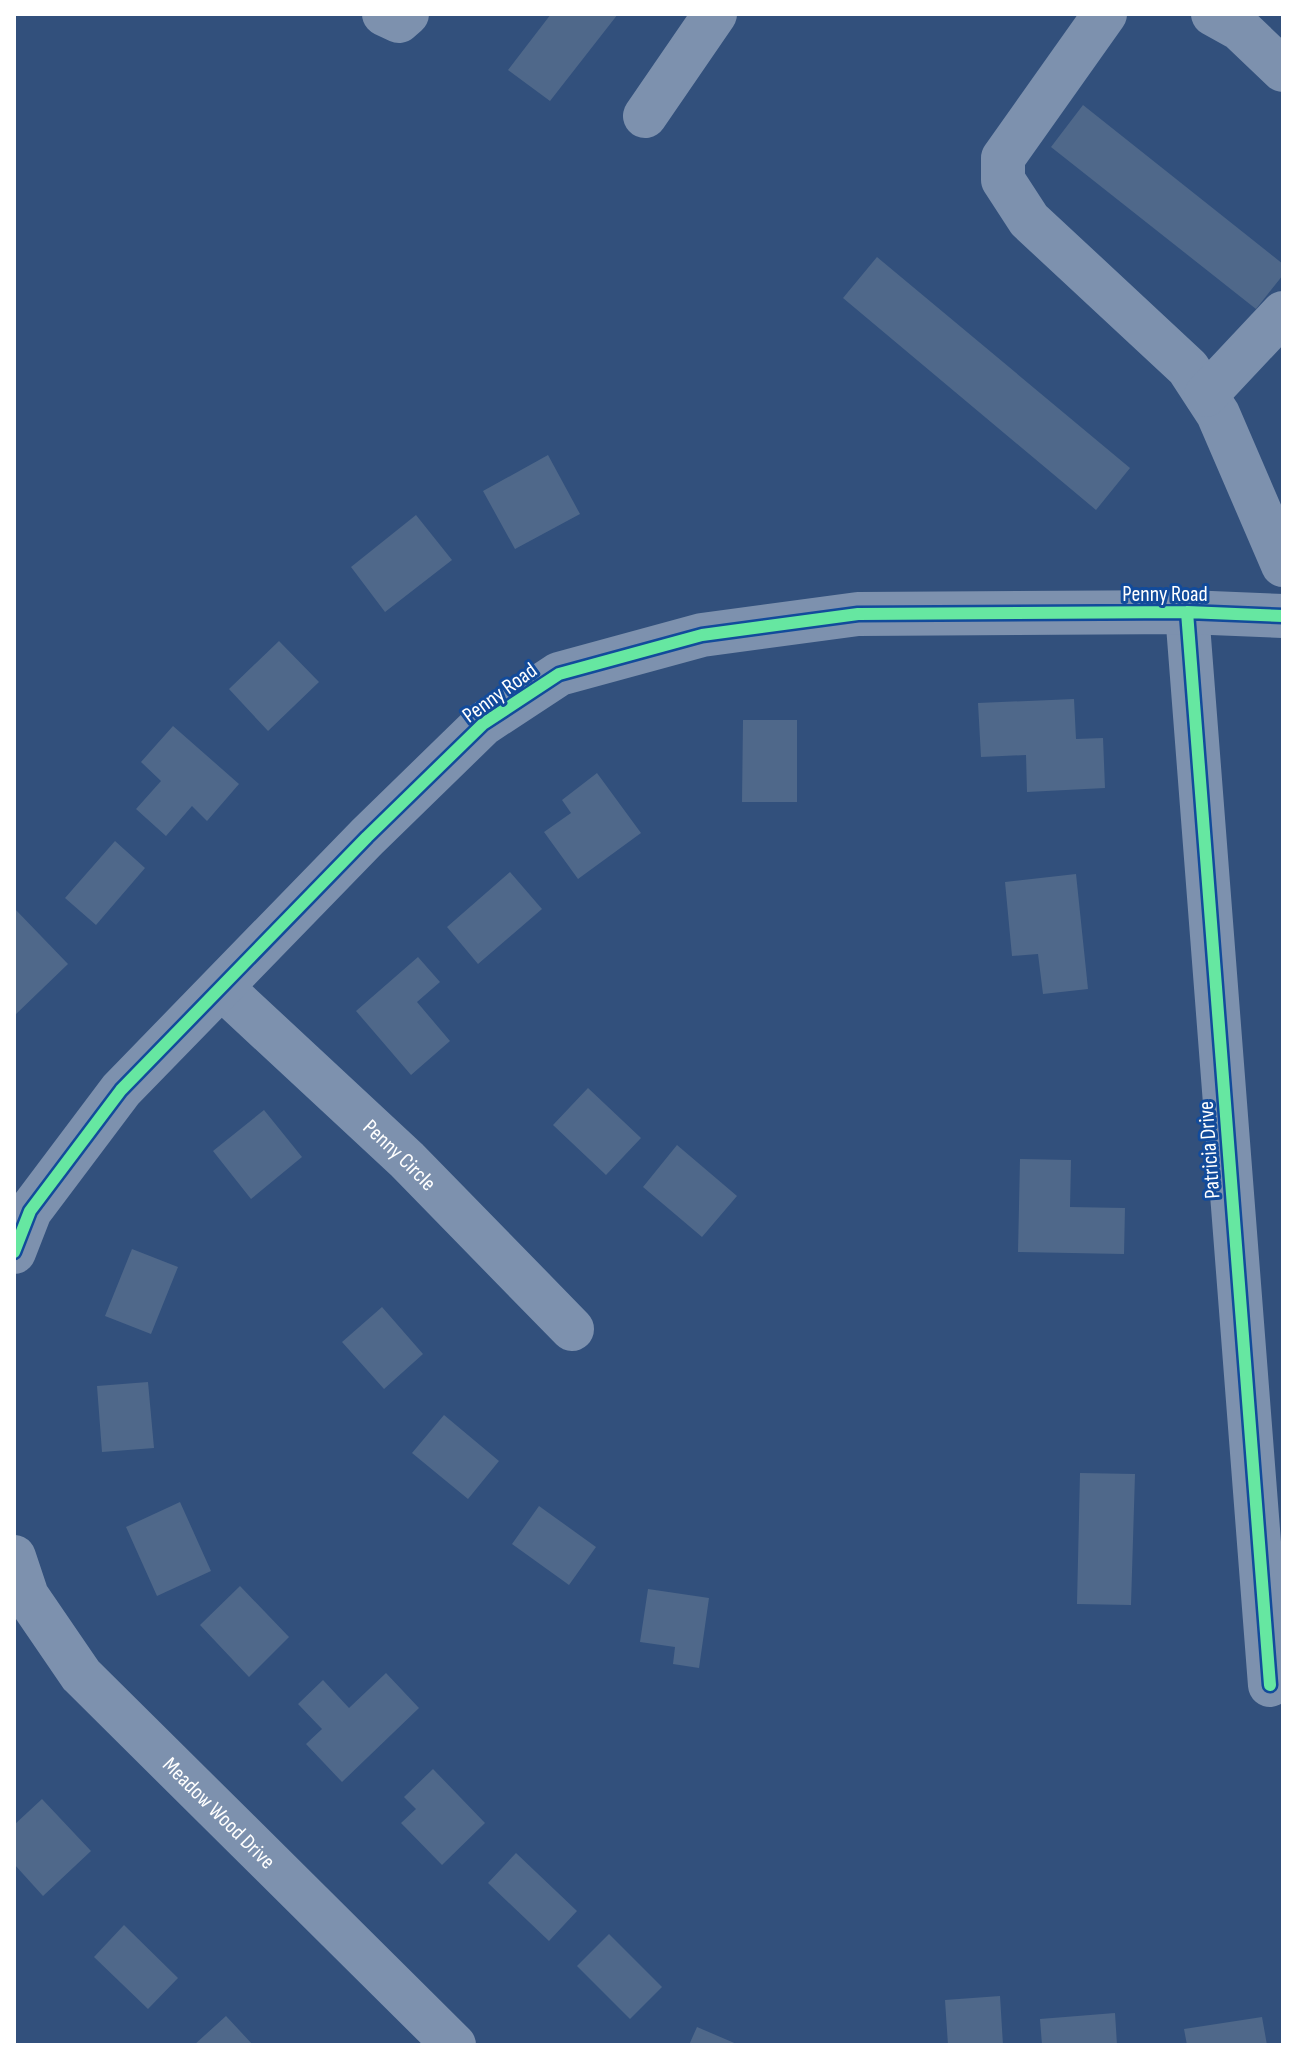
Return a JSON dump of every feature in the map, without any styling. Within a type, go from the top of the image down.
[{"type":"street","points":[[384,14],[399,21],[407,14]]},
{"type":"street","points":[[645,116],[715,14]]},
{"type":"street","points":[[1105,14],[1003,158],[1003,180],[1029,220],[1188,368],[1218,414],[1283,565]]},
{"type":"street","points":[[1213,14],[1240,29],[1283,70]]},
{"type":"street","points":[[1206,395],[1283,313]]},
{"type":"street","name":"Penny Road","points":[[14,1252],[30,1211],[121,1090],[367,837],[483,724],[559,674],[702,635],[858,614],[1187,612],[1283,616]]},
{"type":"street","name":"Patricia Drive","points":[[1187,612],[1270,1685]]},
{"type":"street","name":"Penny Circle","points":[[222,988],[407,1160],[572,1329]]},
{"type":"street","name":"Meadow Wood Drive","points":[[14,1557],[27,1596],[81,1675],[454,2045]]},
{"type":"building","points":[[551,14],[618,14],[550,101],[508,70]]},
{"type":"building","points":[[1083,105],[1283,264],[1283,275],[1256,309],[1051,147]]},
{"type":"building","points":[[877,257],[1130,468],[1096,510],[843,298]]},
{"type":"building","points":[[548,455],[580,514],[515,549],[483,491]]},
{"type":"building","points":[[416,515],[452,560],[385,612],[351,567]]},
{"type":"building","points":[[279,641],[319,682],[268,731],[229,689]]},
{"type":"building","points":[[1074,699],[1076,739],[1103,738],[1105,788],[1027,792],[1026,755],[981,757],[978,703]]},
{"type":"building","points":[[743,720],[797,720],[797,802],[742,802]]},
{"type":"building","points":[[173,726],[239,784],[207,821],[192,806],[166,836],[136,809],[161,781],[141,762]]},
{"type":"building","points":[[597,773],[641,833],[578,879],[544,832],[571,813],[562,800]]},
{"type":"building","points":[[115,841],[145,868],[96,925],[65,898]]},
{"type":"building","points":[[510,872],[542,909],[478,964],[447,927]]},
{"type":"building","points":[[1076,874],[1088,989],[1043,994],[1038,954],[1012,956],[1005,882]]},
{"type":"building","points":[[14,908],[68,964],[14,1016]]},
{"type":"building","points":[[418,957],[440,982],[417,1002],[450,1041],[411,1075],[356,1011]]},
{"type":"building","points":[[588,1088],[641,1138],[606,1175],[553,1125]]},
{"type":"building","points":[[264,1110],[302,1157],[251,1199],[213,1151]]},
{"type":"building","points":[[677,1145],[737,1196],[702,1237],[643,1187]]},
{"type":"building","points":[[1020,1159],[1071,1160],[1070,1207],[1125,1208],[1124,1254],[1018,1252]]},
{"type":"building","points":[[132,1249],[178,1267],[151,1334],[105,1316]]},
{"type":"building","points":[[382,1307],[423,1354],[384,1389],[342,1342]]},
{"type":"building","points":[[148,1382],[154,1448],[102,1452],[97,1386]]},
{"type":"building","points":[[444,1415],[499,1461],[468,1499],[412,1453]]},
{"type":"building","points":[[1080,1473],[1135,1474],[1131,1605],[1077,1604]]},
{"type":"building","points":[[180,1502],[211,1571],[157,1596],[126,1527]]},
{"type":"building","points":[[539,1506],[596,1547],[569,1585],[512,1544]]},
{"type":"building","points":[[240,1586],[289,1637],[249,1677],[200,1625]]},
{"type":"building","points":[[648,1589],[709,1598],[699,1668],[673,1664],[675,1647],[640,1642]]},
{"type":"building","points":[[386,1673],[419,1708],[342,1782],[306,1744],[322,1729],[298,1704],[323,1680],[349,1708]]},
{"type":"building","points":[[433,1769],[485,1823],[442,1865],[401,1823],[416,1809],[404,1797]]},
{"type":"building","points":[[42,1799],[91,1851],[43,1896],[14,1864],[14,1825]]},
{"type":"building","points":[[516,1853],[577,1911],[549,1941],[488,1883]]},
{"type":"building","points":[[124,1925],[178,1978],[148,2009],[94,1957]]},
{"type":"building","points":[[609,1934],[662,1987],[630,2019],[577,1966]]},
{"type":"building","points":[[1000,1996],[1003,2045],[948,2045],[945,2000]]},
{"type":"building","points":[[1115,2013],[1117,2045],[1042,2045],[1040,2019]]},
{"type":"building","points":[[226,2016],[253,2045],[194,2045]]},
{"type":"building","points":[[1262,2017],[1267,2045],[1187,2045],[1184,2029]]},
{"type":"building","points":[[697,2027],[739,2045],[689,2045]]},
{"type":"cycle path","points":[[1187,612],[1270,1685]]},
{"type":"cycle path","points":[[14,1252],[30,1211],[121,1090],[367,837],[483,724],[559,674],[702,635],[858,614],[1187,612],[1283,616]]}]
